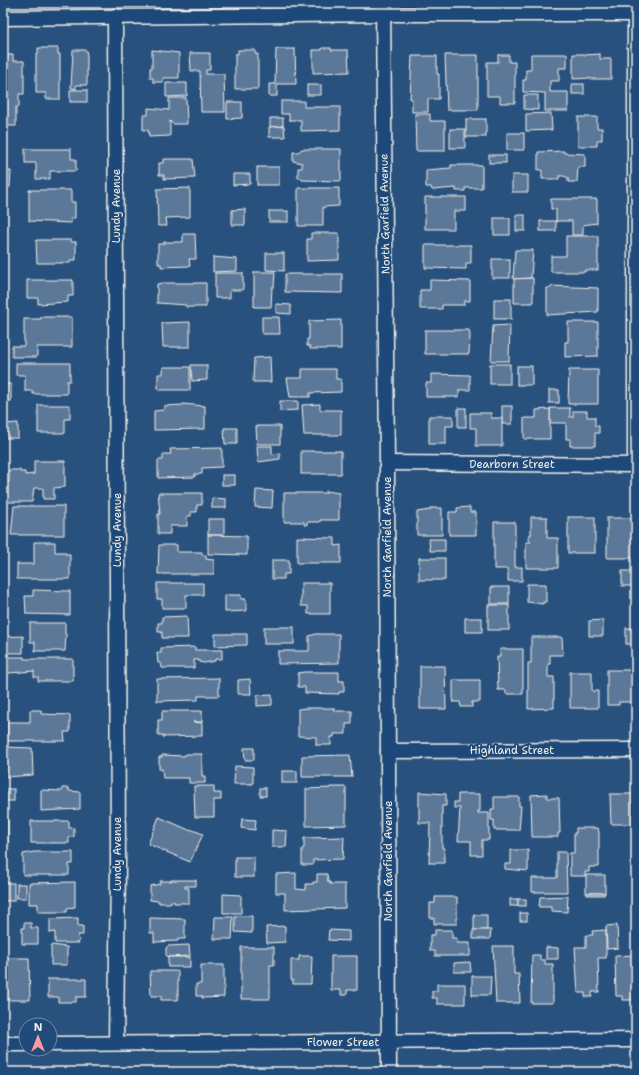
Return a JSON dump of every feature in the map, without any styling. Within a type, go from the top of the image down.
[{"type":"street","points":[[3,18],[383,8],[636,14],[635,465]]},
{"type":"street","name":"North Garfield Avenue","points":[[383,8],[387,463],[389,1072]]},
{"type":"street","name":"Lundy Avenue","points":[[115,16],[118,824],[116,1043]]},
{"type":"street","name":"Dearborn Street","points":[[387,463],[635,465]]},
{"type":"street","name":"Highland Street","points":[[388,751],[636,750]]},
{"type":"street","name":"Flower Street","points":[[58,1044],[636,1040]]},
{"type":"street","points":[[3,1044],[18,1044]]},
{"type":"building","points":[[38,48],[58,48],[58,54],[60,54],[60,99],[46,99],[46,93],[36,93],[36,54],[38,54]]},
{"type":"building","points":[[322,48],[331,48],[331,50],[348,50],[349,72],[313,73],[313,50],[322,50]]},
{"type":"building","points":[[276,49],[295,49],[296,84],[277,84],[277,96],[269,96],[269,84],[275,84]]},
{"type":"building","points":[[73,50],[86,50],[87,55],[87,85],[76,85],[76,89],[71,88]]},
{"type":"building","points":[[152,50],[179,53],[179,78],[163,78],[163,82],[153,82],[153,78],[150,78],[150,68],[152,68]]},
{"type":"building","points":[[238,50],[255,50],[255,54],[258,54],[258,89],[235,89],[235,54],[238,54]]},
{"type":"building","points":[[190,53],[210,53],[210,70],[206,70],[206,74],[224,74],[225,112],[201,112],[200,71],[191,71]]},
{"type":"building","points":[[531,54],[567,54],[567,68],[559,68],[559,81],[550,81],[550,92],[568,92],[568,111],[545,111],[545,93],[523,92],[523,80],[526,80],[526,70],[531,70]]},
{"type":"building","points":[[573,54],[600,54],[600,59],[611,59],[611,79],[573,79]]},
{"type":"building","points":[[3,55],[13,55],[13,61],[24,61],[24,94],[19,94],[19,107],[16,107],[16,126],[3,126]]},
{"type":"building","points":[[445,55],[478,55],[478,110],[447,110]]},
{"type":"building","points":[[498,55],[509,55],[509,62],[515,62],[515,103],[500,103],[500,96],[487,96],[487,62],[498,62]]},
{"type":"building","points":[[412,56],[437,56],[439,99],[428,99],[428,112],[412,112],[412,99],[410,99]]},
{"type":"building","points":[[166,83],[187,83],[187,96],[166,97]]},
{"type":"building","points":[[572,84],[584,84],[584,94],[572,94]]},
{"type":"building","points":[[307,85],[321,85],[321,95],[307,95]]},
{"type":"building","points":[[70,90],[87,90],[87,102],[70,102]]},
{"type":"building","points":[[524,95],[538,95],[538,110],[524,109]]},
{"type":"building","points":[[169,98],[186,98],[187,124],[173,124],[170,121],[170,136],[149,137],[148,130],[143,130],[143,115],[148,115],[148,108],[169,110]]},
{"type":"building","points":[[281,101],[304,101],[304,107],[340,107],[340,130],[301,131],[301,120],[289,120],[289,114],[281,114]]},
{"type":"building","points":[[227,102],[242,102],[242,118],[227,119]]},
{"type":"building","points":[[551,113],[552,130],[526,131],[526,114]]},
{"type":"building","points":[[415,114],[430,114],[430,121],[445,121],[445,151],[416,151]]},
{"type":"building","points":[[578,117],[597,117],[597,128],[602,128],[602,140],[597,140],[597,146],[578,146]]},
{"type":"building","points":[[270,118],[283,118],[283,126],[270,127]]},
{"type":"building","points":[[466,119],[486,119],[486,137],[466,137]]},
{"type":"building","points":[[284,126],[285,137],[269,137],[269,127]]},
{"type":"building","points":[[450,129],[465,129],[465,148],[450,148]]},
{"type":"building","points":[[507,133],[524,133],[524,150],[507,150]]},
{"type":"building","points":[[25,149],[71,149],[71,159],[76,159],[76,171],[50,171],[50,179],[36,179],[36,163],[25,163]]},
{"type":"building","points":[[302,149],[341,149],[341,181],[302,180],[302,178],[298,178],[298,168],[302,168],[302,163],[293,161],[293,152],[298,152]]},
{"type":"building","points":[[564,151],[564,153],[585,154],[585,167],[578,167],[577,182],[568,182],[568,178],[564,176],[559,176],[559,179],[542,179],[542,170],[538,170],[538,152]]},
{"type":"building","points":[[489,155],[506,155],[506,163],[489,163]]},
{"type":"building","points":[[163,159],[193,159],[195,178],[164,179],[164,175],[159,175],[159,163],[163,163]]},
{"type":"building","points":[[451,165],[482,165],[482,188],[465,188],[465,191],[456,191],[456,188],[432,190],[431,187],[426,187],[426,170],[451,168]]},
{"type":"building","points":[[257,167],[279,167],[279,185],[257,185]]},
{"type":"building","points":[[3,171],[11,171],[10,187],[3,187]]},
{"type":"building","points":[[233,174],[250,174],[250,184],[233,185]]},
{"type":"building","points":[[512,175],[528,175],[528,192],[512,192]]},
{"type":"building","points":[[190,188],[190,217],[166,218],[167,226],[158,226],[157,189]]},
{"type":"building","points":[[298,188],[339,188],[339,206],[323,207],[323,226],[298,226]]},
{"type":"building","points":[[29,190],[71,190],[71,202],[75,202],[75,218],[71,218],[71,223],[29,221]]},
{"type":"building","points":[[425,197],[466,197],[466,211],[454,211],[454,229],[425,229]]},
{"type":"building","points":[[551,199],[597,199],[597,223],[583,225],[583,235],[572,235],[572,221],[556,221],[556,209],[551,209]]},
{"type":"building","points":[[3,209],[6,209],[6,227],[3,227]]},
{"type":"building","points":[[245,209],[245,225],[232,225],[232,210]]},
{"type":"building","points":[[269,211],[288,211],[288,222],[269,222]]},
{"type":"building","points":[[516,215],[525,215],[525,231],[516,231]]},
{"type":"building","points":[[494,218],[510,218],[510,235],[494,235]]},
{"type":"building","points":[[540,221],[556,221],[556,231],[540,231]]},
{"type":"building","points":[[311,233],[339,233],[339,260],[307,261],[307,239],[311,239]]},
{"type":"building","points":[[183,234],[195,234],[196,259],[189,259],[190,266],[161,267],[161,264],[158,264],[158,244],[164,244],[164,242],[183,242]]},
{"type":"building","points":[[566,236],[598,236],[598,270],[585,270],[585,272],[551,272],[551,256],[566,256]]},
{"type":"building","points":[[36,240],[71,240],[71,242],[76,242],[76,260],[70,260],[70,263],[37,263]]},
{"type":"building","points":[[425,245],[471,245],[471,263],[466,263],[466,269],[425,268]]},
{"type":"building","points":[[515,250],[533,250],[531,278],[513,279]]},
{"type":"building","points":[[266,253],[284,253],[284,271],[266,270]]},
{"type":"building","points":[[213,257],[237,259],[237,271],[213,272]]},
{"type":"building","points":[[492,259],[510,259],[510,278],[492,278]]},
{"type":"building","points":[[254,272],[275,272],[274,287],[272,287],[271,307],[254,307]]},
{"type":"building","points":[[215,273],[243,273],[243,290],[230,290],[230,298],[215,298]]},
{"type":"building","points":[[285,274],[342,274],[342,293],[285,292]]},
{"type":"building","points":[[533,278],[533,303],[514,303],[514,279]]},
{"type":"building","points":[[27,280],[73,280],[73,296],[68,296],[68,302],[38,304],[38,298],[27,298]]},
{"type":"building","points":[[430,280],[470,281],[470,301],[464,301],[464,305],[442,305],[442,309],[420,309],[420,290],[430,290]]},
{"type":"building","points":[[206,283],[206,307],[186,307],[186,305],[157,303],[157,284]]},
{"type":"building","points":[[551,286],[598,288],[598,312],[547,315],[547,288],[551,288]]},
{"type":"building","points":[[494,299],[511,299],[511,319],[494,319]]},
{"type":"building","points":[[276,304],[291,305],[291,314],[276,313]]},
{"type":"building","points":[[41,317],[72,317],[72,347],[37,347],[37,357],[12,357],[12,346],[24,346],[24,319],[41,319]]},
{"type":"building","points":[[262,317],[279,317],[280,334],[262,334]]},
{"type":"building","points":[[341,320],[341,349],[310,349],[310,346],[307,346],[307,339],[309,339],[309,321]]},
{"type":"building","points":[[190,322],[190,347],[163,347],[162,323]]},
{"type":"building","points":[[568,322],[598,322],[598,356],[565,357],[565,342],[568,342]]},
{"type":"building","points":[[510,325],[509,361],[491,361],[493,326]]},
{"type":"building","points":[[425,330],[469,330],[469,354],[425,354]]},
{"type":"building","points":[[270,357],[271,382],[253,382],[254,358]]},
{"type":"building","points":[[16,363],[70,363],[70,381],[67,381],[67,394],[33,394],[33,391],[25,391],[25,375],[16,375]]},
{"type":"building","points":[[490,364],[510,364],[510,384],[490,384]]},
{"type":"building","points":[[191,365],[207,365],[207,380],[192,381]]},
{"type":"building","points":[[517,366],[532,366],[532,385],[517,385]]},
{"type":"building","points":[[163,367],[190,367],[190,390],[158,390],[158,374],[163,374]]},
{"type":"building","points":[[302,369],[336,369],[336,379],[341,379],[341,392],[310,393],[310,397],[290,397],[287,378],[302,378]]},
{"type":"building","points":[[569,370],[598,370],[598,404],[568,404]]},
{"type":"building","points":[[431,374],[470,375],[470,390],[459,390],[459,397],[426,397],[426,383],[431,383]]},
{"type":"building","points":[[3,384],[11,384],[11,401],[3,401]]},
{"type":"building","points":[[549,390],[559,390],[559,403],[549,403]]},
{"type":"building","points":[[280,401],[298,401],[298,410],[280,411]]},
{"type":"building","points":[[183,404],[205,406],[205,429],[154,430],[154,411],[164,410],[164,406]]},
{"type":"building","points":[[320,404],[320,410],[341,410],[341,435],[304,435],[302,405]]},
{"type":"building","points":[[38,405],[70,405],[70,419],[65,419],[65,433],[38,433]]},
{"type":"building","points":[[502,406],[512,406],[512,424],[502,424]]},
{"type":"building","points":[[458,408],[466,408],[466,427],[458,427]]},
{"type":"building","points":[[550,408],[570,408],[570,417],[573,417],[573,411],[587,411],[587,417],[595,417],[595,426],[599,426],[599,433],[595,433],[595,446],[570,446],[570,439],[566,439],[566,423],[550,423]]},
{"type":"building","points":[[550,409],[550,439],[524,439],[524,418],[536,418],[536,410]]},
{"type":"building","points":[[470,413],[491,413],[491,418],[502,418],[502,446],[476,446],[476,428],[470,428]]},
{"type":"building","points":[[429,416],[453,416],[453,426],[446,426],[446,444],[429,444]]},
{"type":"building","points":[[3,419],[4,424],[18,423],[18,438],[3,438]]},
{"type":"building","points":[[256,426],[280,426],[280,444],[257,444]]},
{"type":"building","points":[[224,428],[237,428],[237,444],[225,444]]},
{"type":"building","points":[[257,446],[272,446],[272,454],[280,453],[280,459],[258,462]]},
{"type":"building","points":[[222,448],[222,467],[202,468],[202,474],[195,474],[195,477],[158,478],[158,460],[163,460],[163,454],[171,454],[170,449]]},
{"type":"building","points":[[301,451],[341,451],[341,474],[301,474]]},
{"type":"building","points":[[34,461],[65,461],[65,487],[54,488],[54,499],[43,499],[43,488],[34,488],[32,502],[3,502],[3,482],[9,482],[9,470],[20,470],[20,472],[25,472],[25,475],[34,474]]},
{"type":"building","points":[[222,475],[235,475],[235,485],[222,485]]},
{"type":"building","points":[[256,490],[273,491],[272,508],[255,507]]},
{"type":"building","points":[[326,491],[339,493],[339,520],[307,522],[307,525],[304,525],[304,522],[284,522],[284,493],[326,493]]},
{"type":"building","points":[[158,493],[202,493],[202,505],[197,505],[197,512],[191,512],[191,516],[187,516],[187,526],[170,526],[170,534],[158,534],[158,514],[160,514]]},
{"type":"building","points":[[212,498],[226,499],[226,508],[212,508]]},
{"type":"building","points":[[14,506],[64,506],[64,535],[11,535]]},
{"type":"building","points":[[470,507],[470,512],[476,512],[476,535],[449,535],[449,512],[457,512],[457,508]]},
{"type":"building","points":[[430,508],[442,508],[442,535],[417,535],[417,512],[430,510]]},
{"type":"building","points":[[531,517],[547,517],[547,538],[558,538],[558,568],[526,568],[526,542],[531,542],[529,540],[529,535],[531,535]]},
{"type":"building","points":[[568,517],[595,517],[595,553],[568,553]]},
{"type":"building","points":[[607,518],[634,518],[634,558],[607,558]]},
{"type":"building","points":[[208,519],[224,519],[224,535],[208,535]]},
{"type":"building","points":[[494,522],[515,522],[515,567],[522,567],[522,581],[508,581],[508,569],[494,569]]},
{"type":"building","points":[[208,535],[247,536],[247,555],[208,554]]},
{"type":"building","points":[[297,537],[335,538],[335,546],[341,545],[341,563],[297,563]]},
{"type":"building","points":[[429,539],[445,539],[445,551],[430,551]]},
{"type":"building","points":[[34,542],[55,542],[55,552],[65,552],[65,554],[70,554],[70,579],[17,579],[17,564],[34,564]]},
{"type":"building","points":[[159,545],[177,545],[177,552],[202,552],[202,555],[206,555],[206,559],[214,560],[214,574],[158,574]]},
{"type":"building","points":[[419,558],[445,558],[445,580],[419,580]]},
{"type":"building","points":[[272,560],[289,560],[289,574],[284,574],[284,579],[272,579]]},
{"type":"building","points":[[622,571],[636,571],[636,586],[622,586]]},
{"type":"building","points":[[157,583],[203,583],[203,595],[186,595],[186,608],[162,608],[162,599],[157,599]]},
{"type":"building","points":[[301,583],[330,583],[330,614],[308,614],[308,606],[301,606]]},
{"type":"building","points":[[527,584],[546,584],[546,602],[543,602],[543,604],[527,602]]},
{"type":"building","points":[[491,587],[509,587],[509,604],[491,604]]},
{"type":"building","points":[[33,590],[70,591],[70,615],[26,614],[25,596],[33,596]]},
{"type":"building","points":[[225,595],[241,595],[241,599],[246,599],[246,611],[225,612]]},
{"type":"building","points":[[488,605],[509,605],[509,630],[488,630]]},
{"type":"building","points":[[187,616],[188,638],[162,638],[162,632],[158,632],[158,623],[162,623],[162,617]]},
{"type":"building","points":[[465,618],[482,618],[482,632],[465,632]]},
{"type":"building","points":[[603,620],[603,636],[589,636],[589,621]]},
{"type":"building","points":[[30,623],[65,623],[65,651],[35,651],[35,642],[30,642]]},
{"type":"building","points":[[264,627],[294,627],[294,644],[264,644]]},
{"type":"building","points":[[626,628],[636,628],[636,644],[626,644]]},
{"type":"building","points":[[215,634],[247,634],[247,645],[215,646]]},
{"type":"building","points":[[316,634],[339,634],[339,663],[278,664],[278,651],[309,651],[309,636]]},
{"type":"building","points":[[23,636],[23,653],[3,653],[3,637]]},
{"type":"building","points":[[531,637],[562,637],[563,655],[550,655],[550,664],[548,664],[548,677],[554,677],[554,708],[528,709],[528,663],[531,663]]},
{"type":"building","points":[[195,647],[195,650],[222,650],[222,659],[215,659],[215,661],[204,663],[199,662],[199,660],[194,660],[194,668],[162,668],[161,663],[158,663],[157,653],[161,653],[161,648]]},
{"type":"building","points":[[500,649],[523,649],[523,694],[506,694],[506,690],[498,690],[497,657],[500,657]]},
{"type":"building","points":[[3,655],[9,657],[24,657],[24,659],[73,659],[73,681],[38,681],[38,677],[34,677],[34,671],[9,673],[3,671]]},
{"type":"building","points":[[420,666],[445,666],[446,709],[420,709]]},
{"type":"building","points":[[607,670],[634,670],[633,702],[619,702],[619,705],[607,705]]},
{"type":"building","points":[[339,672],[339,681],[344,681],[344,692],[339,692],[339,694],[305,693],[305,687],[298,687],[298,673]]},
{"type":"building","points":[[570,672],[592,672],[592,691],[598,691],[598,708],[570,708]]},
{"type":"building","points":[[219,678],[219,696],[198,696],[198,700],[157,701],[157,679]]},
{"type":"building","points":[[250,679],[251,694],[238,694],[238,680]]},
{"type":"building","points":[[453,680],[480,680],[480,702],[472,702],[472,707],[461,707],[460,702],[453,702]]},
{"type":"building","points":[[272,694],[272,705],[257,706],[257,695]]},
{"type":"building","points":[[4,704],[5,725],[3,725]]},
{"type":"building","points":[[334,708],[334,711],[352,711],[352,724],[346,724],[346,734],[334,734],[334,737],[331,737],[331,745],[316,745],[316,737],[298,736],[298,709]]},
{"type":"building","points":[[30,710],[41,710],[41,714],[70,715],[70,732],[64,732],[65,741],[7,741],[7,722],[30,722]]},
{"type":"building","points":[[162,711],[202,711],[202,722],[193,722],[202,723],[202,736],[163,737],[163,735],[158,735],[158,720],[162,720]]},
{"type":"building","points":[[3,747],[32,748],[33,775],[6,777],[6,763],[3,762]]},
{"type":"building","points":[[244,748],[254,748],[254,760],[245,760]]},
{"type":"building","points":[[185,754],[202,754],[202,776],[205,776],[205,783],[189,783],[189,778],[163,778],[162,769],[159,769],[159,757],[162,757],[162,755],[185,756]]},
{"type":"building","points":[[350,755],[352,777],[302,777],[302,756]]},
{"type":"building","points":[[235,766],[253,767],[253,784],[234,784]]},
{"type":"building","points":[[282,771],[297,771],[297,783],[282,783]]},
{"type":"building","points":[[194,786],[214,786],[214,793],[221,793],[221,800],[214,800],[214,817],[195,817]]},
{"type":"building","points":[[346,787],[346,825],[306,826],[306,789]]},
{"type":"building","points":[[62,788],[69,788],[69,791],[80,792],[80,809],[41,811],[41,790],[62,791]]},
{"type":"building","points":[[260,788],[266,788],[266,796],[260,796]]},
{"type":"building","points":[[3,789],[14,789],[14,801],[3,801]]},
{"type":"building","points":[[419,792],[446,794],[446,806],[442,806],[442,848],[444,848],[444,863],[429,863],[430,823],[419,823]]},
{"type":"building","points":[[458,794],[480,794],[480,811],[478,811],[478,813],[489,813],[489,840],[482,840],[482,855],[471,855],[471,841],[458,841],[460,808],[454,808],[454,802],[458,802]]},
{"type":"building","points":[[547,794],[547,798],[559,798],[560,833],[558,833],[558,837],[532,837],[531,795]]},
{"type":"building","points":[[610,794],[633,794],[633,824],[611,824]]},
{"type":"building","points":[[494,797],[519,797],[519,806],[521,806],[519,830],[494,830],[494,820],[491,820],[491,809],[494,809]]},
{"type":"building","points":[[159,817],[189,830],[190,829],[203,834],[190,862],[148,844]]},
{"type":"building","points":[[242,819],[256,820],[255,830],[241,828]]},
{"type":"building","points":[[3,821],[8,821],[8,847],[3,847]]},
{"type":"building","points":[[31,821],[69,821],[69,828],[74,828],[74,837],[69,837],[69,843],[31,843]]},
{"type":"building","points":[[576,828],[598,828],[599,833],[599,867],[589,867],[589,872],[585,872],[585,876],[570,876],[570,853],[574,853],[574,833],[576,833]]},
{"type":"building","points":[[272,830],[287,831],[286,847],[272,847]]},
{"type":"building","points":[[344,837],[343,859],[313,860],[313,865],[302,865],[304,838]]},
{"type":"building","points":[[511,850],[528,850],[528,871],[505,869],[505,864],[511,864]]},
{"type":"building","points":[[34,852],[73,852],[73,864],[69,864],[69,875],[23,875],[23,854]]},
{"type":"building","points":[[557,852],[566,852],[567,892],[532,892],[532,878],[557,878]]},
{"type":"building","points":[[632,852],[636,852],[636,875],[633,875]]},
{"type":"building","points":[[235,857],[254,857],[254,877],[235,877]]},
{"type":"building","points":[[296,873],[296,889],[306,890],[306,884],[313,884],[313,882],[317,882],[317,874],[327,874],[328,882],[330,882],[330,884],[345,884],[345,908],[285,910],[285,893],[276,893],[276,874]]},
{"type":"building","points":[[586,875],[605,875],[605,893],[586,893]]},
{"type":"building","points":[[196,880],[196,886],[185,886],[185,888],[189,888],[189,903],[174,903],[174,901],[171,901],[171,903],[159,903],[159,901],[150,900],[150,886],[160,884],[160,881]]},
{"type":"building","points":[[75,882],[75,907],[67,908],[67,912],[38,912],[38,904],[29,904],[29,883]]},
{"type":"building","points":[[3,883],[14,883],[14,901],[3,901]]},
{"type":"building","points":[[17,884],[26,884],[26,898],[17,898]]},
{"type":"building","points":[[587,893],[605,893],[604,895],[587,895]]},
{"type":"building","points":[[223,894],[241,895],[241,913],[223,913]]},
{"type":"building","points":[[568,896],[567,912],[551,911],[551,907],[539,907],[540,897]]},
{"type":"building","points":[[435,897],[457,897],[457,924],[434,924],[434,918],[430,918],[430,903],[435,903]]},
{"type":"building","points":[[510,899],[518,899],[518,906],[510,906]]},
{"type":"building","points":[[518,899],[526,899],[526,906],[518,906]]},
{"type":"building","points":[[520,913],[527,913],[527,921],[520,921]]},
{"type":"building","points":[[474,915],[487,915],[487,930],[474,930]]},
{"type":"building","points":[[235,916],[252,916],[252,933],[235,932]]},
{"type":"building","points":[[215,917],[233,917],[232,939],[214,939]]},
{"type":"building","points":[[78,918],[78,926],[83,926],[83,935],[78,935],[79,943],[55,943],[55,932],[50,933],[50,919]]},
{"type":"building","points":[[150,918],[185,919],[185,939],[178,939],[178,941],[154,942],[154,933],[150,933]]},
{"type":"building","points":[[24,923],[31,923],[31,928],[38,928],[38,944],[22,944],[22,928],[24,928]]},
{"type":"building","points":[[617,925],[618,948],[607,949],[606,926]]},
{"type":"building","points":[[285,926],[285,942],[267,943],[266,927]]},
{"type":"building","points":[[329,930],[349,931],[349,941],[328,940]]},
{"type":"building","points":[[435,930],[452,930],[452,938],[457,938],[457,943],[470,943],[470,956],[435,956],[435,951],[430,951],[430,935],[435,935]]},
{"type":"building","points":[[473,930],[491,930],[490,939],[473,939]]},
{"type":"building","points":[[606,930],[606,958],[598,958],[599,992],[592,992],[592,997],[585,997],[585,993],[578,993],[575,947],[586,947],[586,935],[593,935],[592,931]]},
{"type":"building","points":[[51,945],[67,947],[67,965],[51,965]]},
{"type":"building","points":[[189,945],[190,956],[168,957],[166,955],[166,948],[168,946]]},
{"type":"building","points":[[493,946],[514,946],[514,974],[519,974],[520,1003],[496,1003]]},
{"type":"building","points":[[241,947],[274,947],[274,965],[270,965],[270,999],[241,999]]},
{"type":"building","points":[[546,947],[558,948],[558,959],[546,959]]},
{"type":"building","points":[[532,955],[540,955],[540,960],[545,960],[545,964],[553,964],[553,1003],[531,1003]]},
{"type":"building","points":[[634,955],[636,996],[632,996],[632,1000],[622,1000],[622,996],[616,996],[615,956]]},
{"type":"building","points":[[299,956],[312,956],[311,984],[293,984],[293,980],[291,980],[291,960],[299,960]]},
{"type":"building","points":[[331,956],[357,956],[357,990],[347,990],[347,995],[341,995],[341,990],[331,990]]},
{"type":"building","points":[[168,957],[190,957],[190,967],[168,967]]},
{"type":"building","points":[[6,958],[29,958],[30,1000],[8,1000]]},
{"type":"building","points":[[470,962],[471,972],[454,972],[454,963]]},
{"type":"building","points":[[201,965],[224,965],[224,997],[202,998],[202,996],[196,996],[196,984],[201,984]]},
{"type":"building","points":[[150,971],[178,971],[178,1000],[161,1000],[161,996],[151,996]]},
{"type":"building","points":[[472,976],[491,976],[490,995],[472,995]]},
{"type":"building","points":[[48,979],[86,979],[86,997],[76,997],[76,1002],[58,1002],[58,997],[48,997]]},
{"type":"building","points":[[437,984],[465,984],[465,1004],[437,1004],[437,998],[432,998],[432,991],[437,991]]}]
